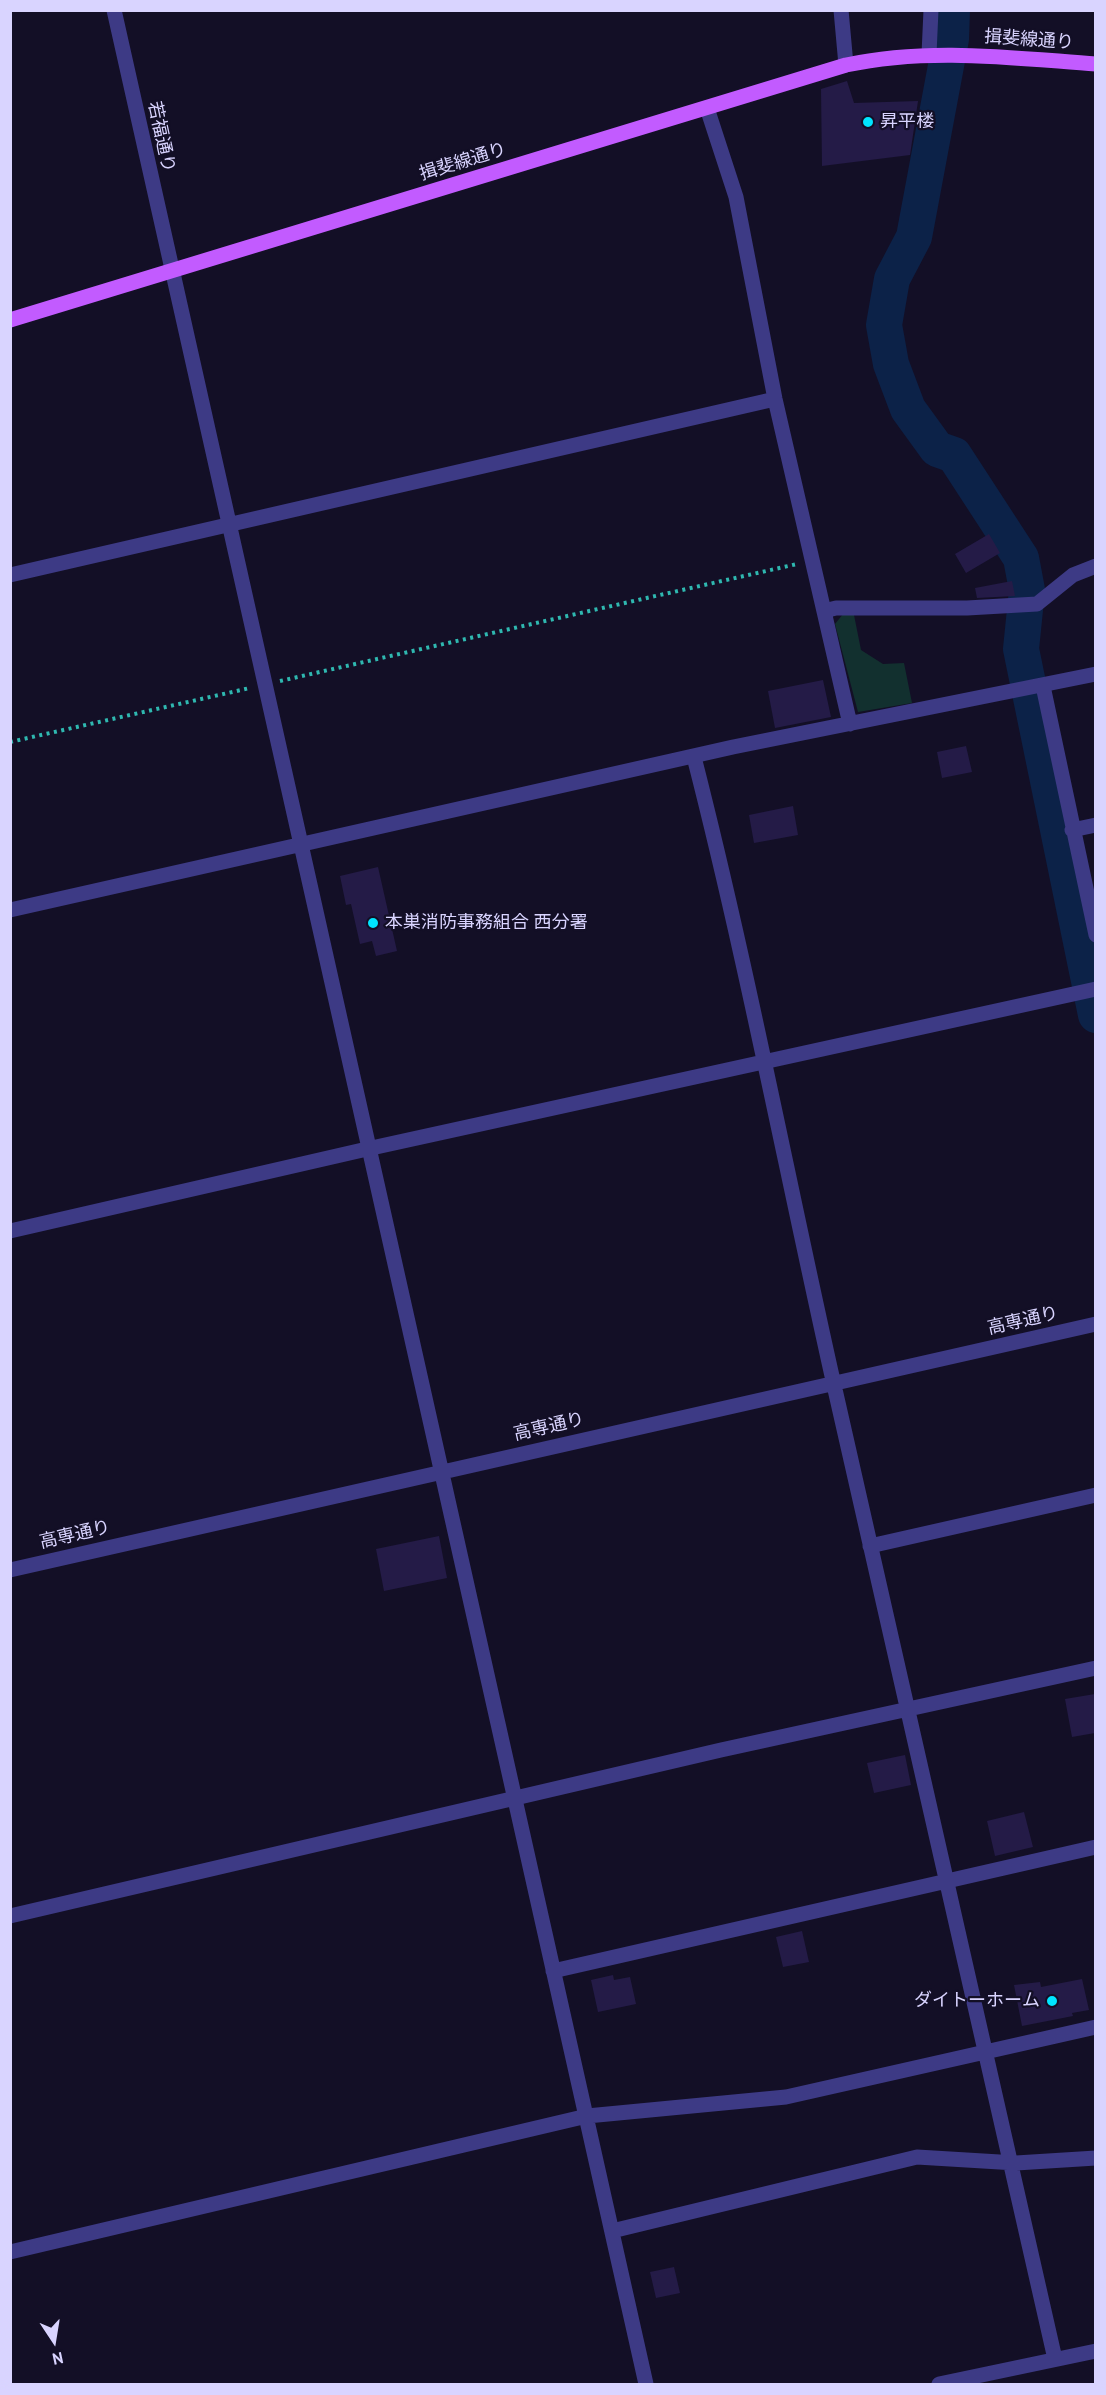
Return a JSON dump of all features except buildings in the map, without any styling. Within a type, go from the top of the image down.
[{"type":"main road","name":"揖斐線通り","points":[[10,320],[846,65],[878,58],[929,54],[961,54],[1095,64]]},
{"type":"street","name":"若福通り","points":[[114,10],[367,1149],[646,2385]]},
{"type":"street","points":[[841,10],[846,65]]},
{"type":"street","points":[[929,54],[931,10]]},
{"type":"street","points":[[707,108],[736,198],[776,399],[850,724]]},
{"type":"street","points":[[10,575],[776,399]]},
{"type":"street","points":[[824,611],[836,608],[967,608],[1037,604],[1073,575],[1095,566]]},
{"type":"street","points":[[10,910],[694,757],[1095,674]]},
{"type":"street","points":[[1041,687],[1095,935]]},
{"type":"street","points":[[694,757],[719,855],[870,1546],[988,2051],[1055,2359]]},
{"type":"street","points":[[1072,830],[1095,825]]},
{"type":"street","points":[[10,1231],[367,1149],[1095,989]]},
{"type":"street","name":"高専通り","points":[[10,1570],[1095,1324]]},
{"type":"street","points":[[870,1546],[1095,1495]]},
{"type":"street","points":[[10,1916],[908,1708],[1095,1668]]},
{"type":"street","points":[[553,1971],[1095,1847]]},
{"type":"street","points":[[10,2252],[587,2116],[786,2097],[1095,2027]]},
{"type":"street","points":[[612,2231],[917,2157],[1012,2163],[1095,2158]]},
{"type":"street","points":[[939,2385],[1095,2351]]},
{"type":"path","points":[[10,742],[812,561]]},
{"type":"green space","points":[[843,614],[854,615],[861,650],[883,664],[904,663],[912,703],[858,712],[835,624]]},
{"type":"waterway","points":[[952,10],[951,39],[914,237],[892,279],[884,325],[891,364],[908,409],[937,449],[954,455],[1021,558],[1027,590],[1021,649],[1096,1015]]},
{"type":"place","name":"昇平楼","points":[[868,122]]},
{"type":"place","name":"本巣消防事務組合 西分署","points":[[373,923]]},
{"type":"place","name":"ダイトーホーム","points":[[1052,2001]]}]
